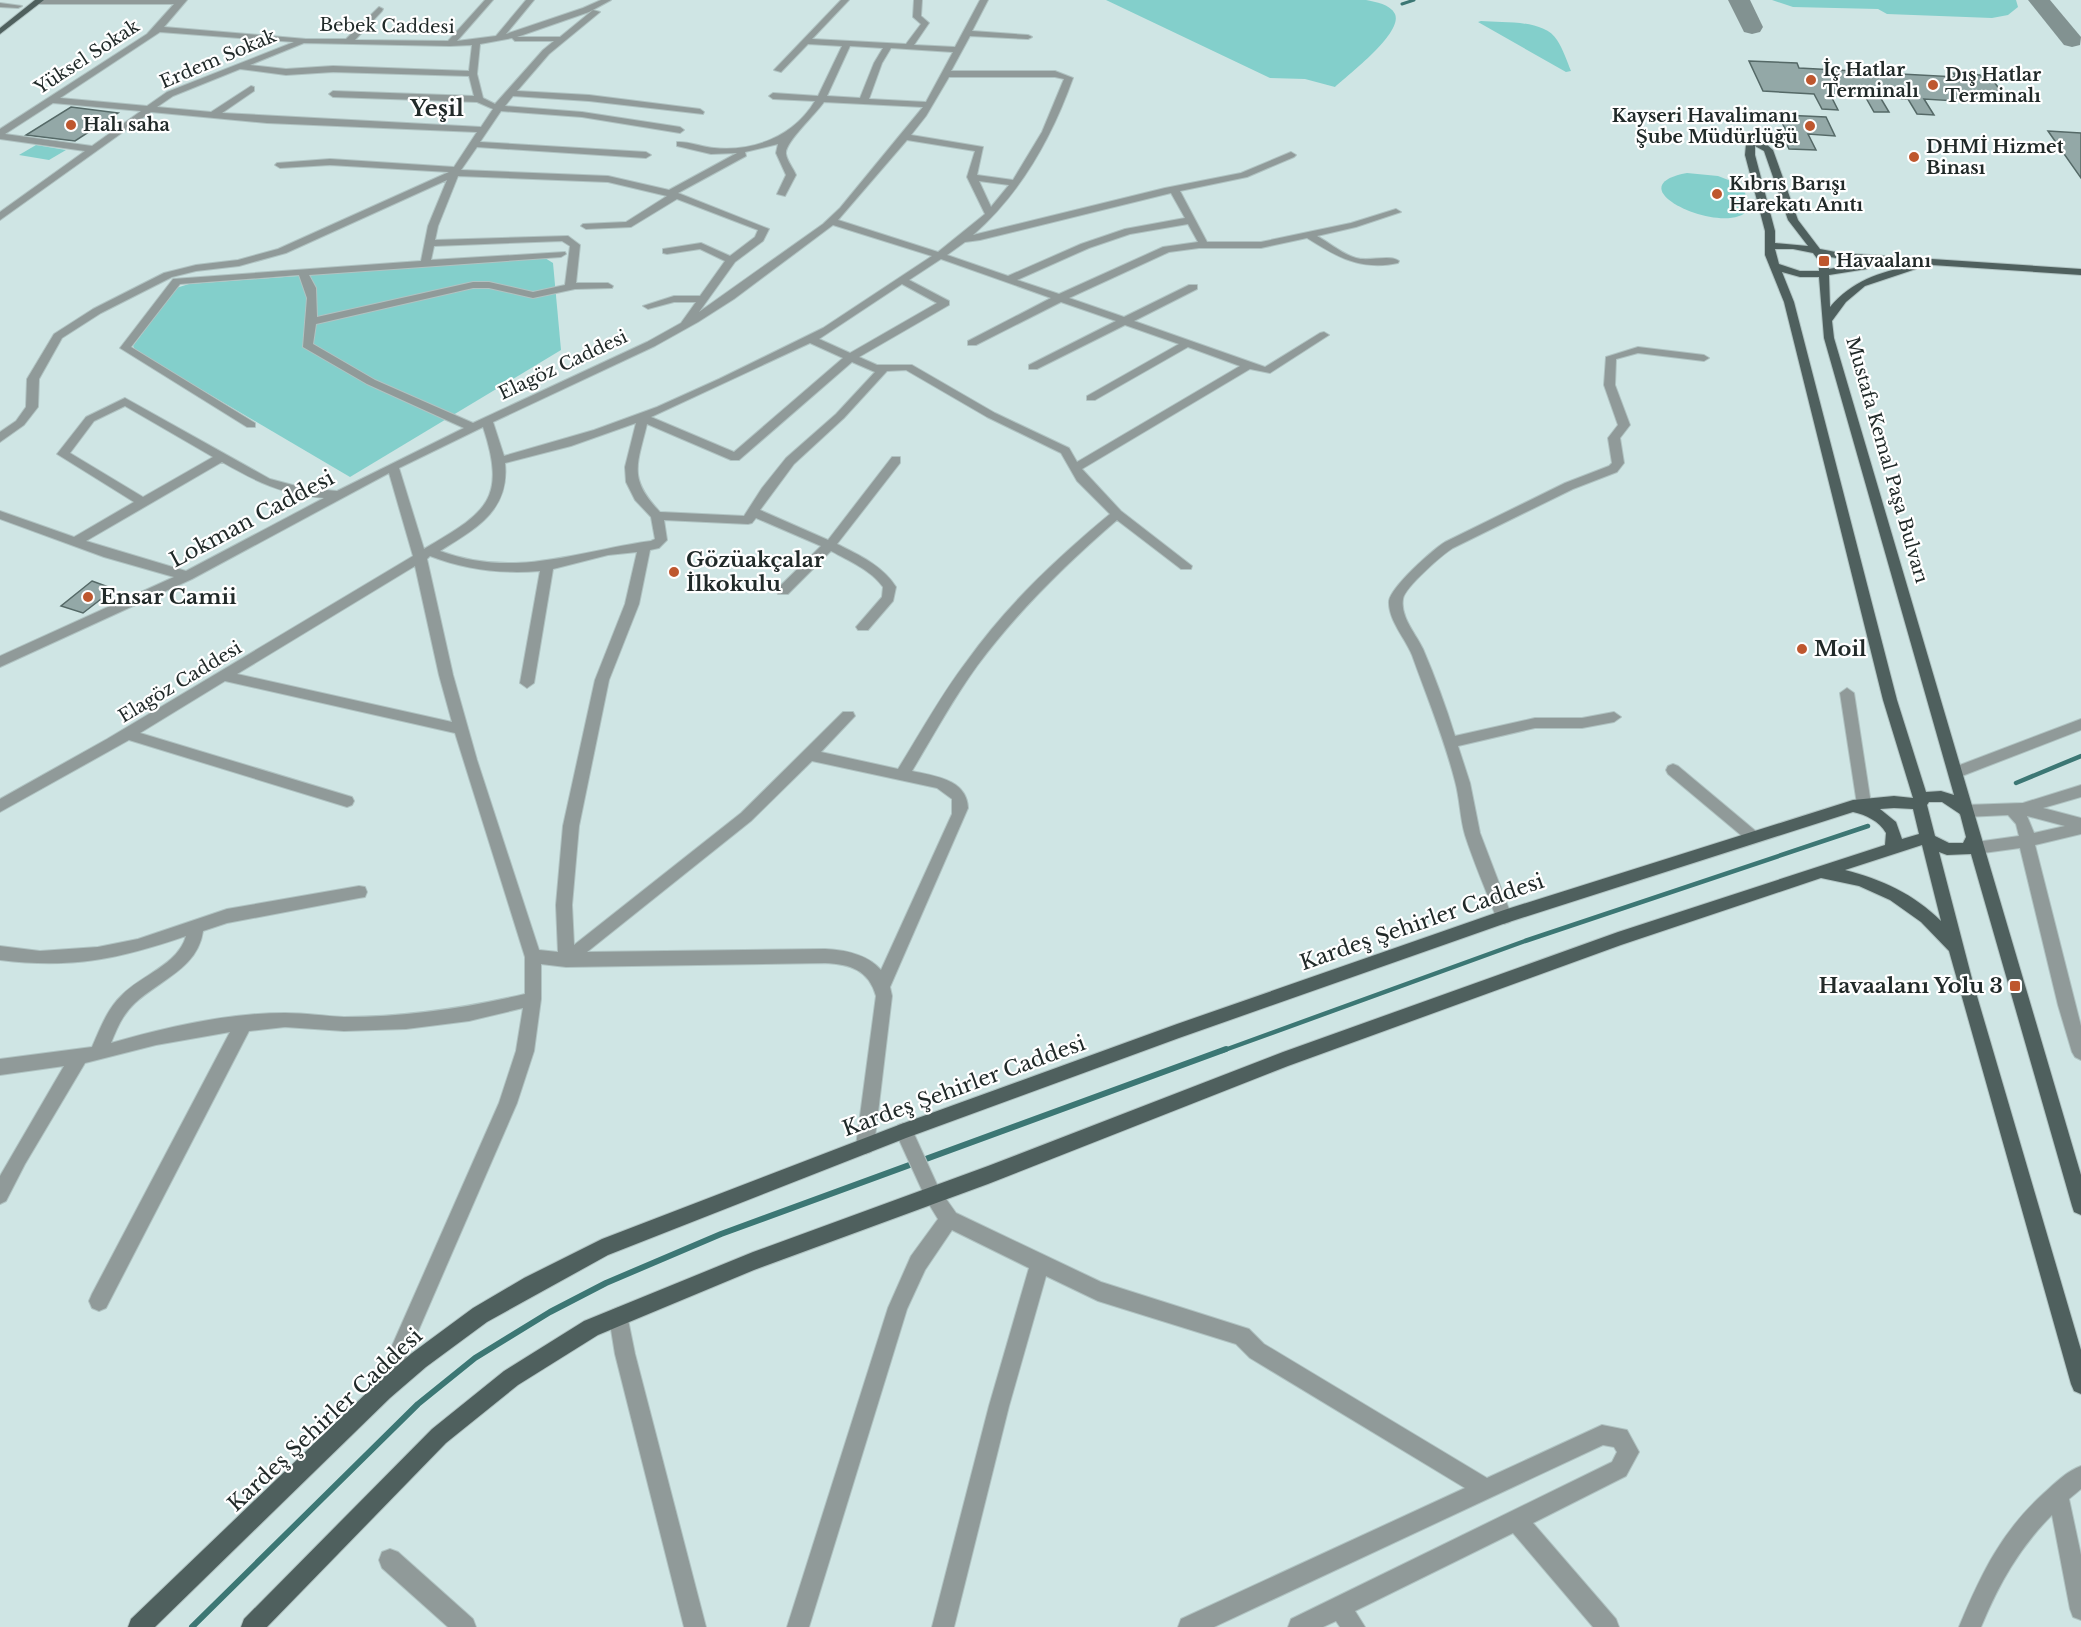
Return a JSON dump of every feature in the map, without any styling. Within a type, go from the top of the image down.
[{"type":"main road","points":[[0,20],[25,0]]},
{"type":"main road","points":[[0,32],[39,1]]},
{"type":"main road","name":"Mustafa Kemal Paşa Bulvarı","points":[[1920,802],[1890,700],[1789,302],[1770,255],[1770,231],[1749,138],[1768,150],[1793,220],[1824,261],[1826,322],[1836,361],[1957,772],[1965,810]]},
{"type":"main road","points":[[1771,246],[1793,246],[1841,256],[2081,272]]},
{"type":"main road","points":[[1774,266],[1802,274],[1824,273],[1861,266],[2081,280]]},
{"type":"main road","points":[[1826,322],[1836,303],[1862,283],[1886,273],[1911,269]]},
{"type":"main road","points":[[2081,1206],[1965,810],[1955,802],[1942,797],[1929,796],[1920,802],[1956,952],[2081,1384]]},
{"type":"main road","name":"Kardeş Şehirler Caddesi","points":[[139,1627],[383,1391],[419,1360],[480,1315],[602,1248],[904,1131],[1166,1035],[1504,917],[1859,805],[1920,802]]},
{"type":"main road","points":[[1859,805],[1887,822],[1894,833],[1891,848]]},
{"type":"main road","points":[[252,1627],[439,1436],[474,1405],[564,1343],[619,1317],[753,1261],[933,1195],[1283,1060],[1618,939],[1817,872],[1927,838],[1955,851],[1966,849],[1975,843]]},
{"type":"main road","points":[[1817,872],[1862,881],[1899,897],[1929,920],[1956,952]]},
{"type":"street","points":[[450,44],[489,0]]},
{"type":"street","points":[[497,39],[530,0]]},
{"type":"street","points":[[425,264],[433,226],[455,172],[498,108],[546,52],[608,0]]},
{"type":"street","name":"Bebek Caddesi","points":[[159,29],[306,41],[450,44],[497,39],[577,14],[608,0]]},
{"type":"street","points":[[778,70],[845,0]]},
{"type":"street","points":[[908,47],[925,23],[917,18],[918,0]]},
{"type":"street","name":"Elagöz Caddesi","points":[[0,806],[127,734],[465,532],[490,507],[500,484],[500,462],[487,421],[684,326],[730,297],[832,221],[929,105],[984,0]]},
{"type":"street","points":[[39,1],[182,1]]},
{"type":"street","name":"Yüksel Sokak","points":[[0,135],[159,29],[170,12],[182,1]]},
{"type":"street","points":[[0,5],[18,6]]},
{"type":"street","points":[[347,43],[379,9]]},
{"type":"street","points":[[967,33],[1028,37]]},
{"type":"street","points":[[497,39],[560,39]]},
{"type":"street","name":"Erdem Sokak","points":[[0,217],[170,94],[306,41]]},
{"type":"street","points":[[806,41],[958,50]]},
{"type":"street","points":[[476,42],[473,74],[479,99],[483,103],[498,108],[571,112],[680,130]]},
{"type":"street","points":[[782,194],[790,175],[781,154],[782,146],[787,137],[805,121],[821,99],[847,44]]},
{"type":"street","points":[[864,100],[878,63],[888,46]]},
{"type":"street","points":[[238,67],[286,72],[333,69],[473,74]]},
{"type":"street","points":[[500,462],[578,441],[643,418],[693,397],[810,339],[840,322],[938,255],[990,214],[1052,122],[1070,78],[1051,74],[946,74]]},
{"type":"street","points":[[213,115],[251,88]]},
{"type":"street","points":[[512,93],[656,103],[700,112]]},
{"type":"street","points":[[333,94],[479,99]]},
{"type":"street","points":[[773,96],[929,105]]},
{"type":"street","points":[[53,100],[347,125],[484,130]]},
{"type":"street","points":[[0,135],[91,149]]},
{"type":"street","points":[[680,144],[718,153],[752,148],[787,137]]},
{"type":"street","points":[[904,137],[980,149],[972,177],[990,214]]},
{"type":"street","points":[[474,144],[645,155]]},
{"type":"street","points":[[586,226],[628,225],[673,194],[752,148]]},
{"type":"street","points":[[961,238],[980,237],[1174,189],[1244,175],[1291,154]]},
{"type":"street","points":[[280,165],[319,162],[455,172],[608,179],[673,194],[764,229],[764,234],[759,239],[731,260],[684,326]]},
{"type":"street","points":[[0,438],[20,423],[32,407],[33,379],[58,336],[97,311],[168,275],[186,270],[238,263],[282,251],[455,172]]},
{"type":"street","points":[[972,177],[1013,183]]},
{"type":"street","points":[[1174,189],[1204,245]]},
{"type":"street","points":[[972,343],[1060,298],[1167,249],[1204,245],[1253,246],[1311,236],[1396,212]]},
{"type":"street","points":[[1008,280],[1085,246],[1128,231],[1191,220]]},
{"type":"street","points":[[832,221],[938,255],[1266,371],[1324,335]]},
{"type":"street","points":[[1311,236],[1356,263],[1394,261]]},
{"type":"street","points":[[430,243],[564,238],[575,245],[570,287]]},
{"type":"street","points":[[666,251],[701,246],[731,260]]},
{"type":"street","points":[[250,425],[125,348],[177,281],[561,254]]},
{"type":"street","points":[[302,272],[313,291],[307,345],[371,382],[474,428]]},
{"type":"street","points":[[643,418],[735,457],[849,358],[945,303],[902,280]]},
{"type":"street","points":[[310,322],[473,285],[493,284],[518,294],[533,295],[550,294],[570,287],[608,286]]},
{"type":"street","points":[[1033,367],[1193,287]]},
{"type":"street","points":[[648,306],[674,299],[702,299]]},
{"type":"street","points":[[657,516],[748,520],[766,491],[790,461],[840,416],[882,371],[810,339]]},
{"type":"street","points":[[1091,398],[1186,344]]},
{"type":"street","points":[[1504,917],[1472,833],[1463,783],[1451,742],[1416,648],[1396,611],[1396,598],[1400,589],[1428,564],[1436,553],[1449,544],[1569,486],[1613,469],[1618,463],[1614,438],[1624,425],[1612,399],[1607,373],[1611,357],[1638,350],[1704,358]]},
{"type":"street","points":[[1075,468],[1249,365]]},
{"type":"street","points":[[873,368],[908,367],[1007,423],[1065,451],[1081,478],[1117,514],[1186,566]]},
{"type":"street","points":[[143,502],[63,454],[90,419],[125,401],[266,482],[304,492],[340,495]]},
{"type":"street","points":[[426,555],[488,567],[547,566],[608,551],[655,545],[661,540],[657,516],[639,497],[631,475],[643,418]]},
{"type":"street","name":"Lokman Caddesi","points":[[4,657],[187,576],[393,466],[487,421]]},
{"type":"street","points":[[75,542],[223,456]]},
{"type":"street","points":[[783,591],[830,545],[896,460]]},
{"type":"street","points":[[383,1391],[508,1103],[525,1051],[532,999],[533,957],[446,675],[426,555],[393,466]]},
{"type":"street","points":[[753,512],[830,545],[885,577],[889,584],[888,598],[863,627]]},
{"type":"street","points":[[902,775],[973,662],[1069,554],[1117,514]]},
{"type":"street","points":[[0,515],[108,554],[187,576]]},
{"type":"street","points":[[566,960],[564,905],[570,826],[602,680],[632,604],[644,546]]},
{"type":"street","points":[[527,683],[547,566]]},
{"type":"street","points":[[224,676],[461,729]]},
{"type":"street","points":[[1847,693],[1859,805]]},
{"type":"street","points":[[566,960],[746,817],[849,716]]},
{"type":"street","points":[[1451,742],[1535,723],[1582,723],[1614,717]]},
{"type":"street","points":[[1957,772],[2081,723]]},
{"type":"street","points":[[127,734],[347,801]]},
{"type":"street","points":[[809,755],[946,786],[956,792],[962,808],[882,986]]},
{"type":"street","points":[[1673,770],[1753,837]]},
{"type":"street","points":[[1965,810],[2016,809],[2081,791]]},
{"type":"street","points":[[2066,796],[2065,807],[2069,816],[2081,826]]},
{"type":"street","points":[[2016,809],[2081,826]]},
{"type":"street","points":[[2016,809],[2027,829],[2026,841],[2074,1006],[2081,1049]]},
{"type":"street","points":[[1975,843],[2026,841],[2081,826]]},
{"type":"street","points":[[0,953],[51,958],[98,954],[138,946],[250,911],[360,892]]},
{"type":"street","points":[[97,1054],[119,1009],[138,990],[186,952],[194,941],[196,926]]},
{"type":"street","points":[[533,957],[635,961],[724,957],[846,958],[868,967],[882,986],[884,1005],[865,1146]]},
{"type":"street","points":[[0,1067],[97,1054],[185,1032],[244,1023],[285,1020],[344,1024],[406,1022],[469,1014],[532,999]]},
{"type":"street","points":[[99,1301],[244,1023]]},
{"type":"street","points":[[0,1195],[19,1158],[79,1057]]},
{"type":"street","points":[[904,1131],[933,1195],[950,1219],[1098,1291],[1242,1336],[1249,1340],[1257,1351],[1486,1489]]},
{"type":"street","points":[[798,1627],[898,1308],[918,1263],[950,1219]]},
{"type":"street","points":[[943,1627],[999,1406],[1040,1263]]},
{"type":"street","points":[[619,1317],[628,1365],[695,1627]]},
{"type":"street","points":[[1189,1627],[1602,1435],[1620,1437],[1629,1452],[1619,1469],[1299,1627]]},
{"type":"street","points":[[1970,1627],[1998,1565],[2022,1530],[2058,1494],[2081,1476]]},
{"type":"street","points":[[2058,1494],[2081,1610]]},
{"type":"street","points":[[1516,1520],[1608,1627]]},
{"type":"street","points":[[390,1560],[465,1627]]},
{"type":"street","points":[[1339,1607],[1354,1627]]},
{"type":"shaded area","points":[[1106,0],[1366,0],[1390,8],[1395,14],[1395,22],[1391,32],[1373,53],[1335,87],[1305,79],[1270,78]]},
{"type":"shaded area","points":[[1772,0],[2016,0],[2018,7],[2008,15],[1992,18],[1887,14],[1878,9],[1793,7]]},
{"type":"shaded area","points":[[1478,22],[1522,23],[1543,28],[1557,40],[1571,71],[1566,72]]},
{"type":"shaded area","points":[[36,145],[66,150],[49,160],[19,155]]},
{"type":"shaded area","points":[[1687,173],[1718,176],[1744,186],[1748,210],[1736,217],[1718,218],[1681,207],[1667,198],[1661,189],[1667,180]]},
{"type":"shaded area","points":[[545,258],[553,263],[561,350],[350,477],[136,351],[133,346],[176,288],[189,284]]},
{"type":"building","points":[[1749,61],[1797,63],[1799,68],[1873,72],[1871,68],[1898,70],[1901,74],[1956,77],[1953,73],[1980,75],[1983,78],[1992,79],[2008,101],[1988,100],[1990,103],[1924,99],[1934,115],[1917,114],[1908,99],[1880,97],[1889,112],[1874,112],[1866,98],[1831,96],[1838,110],[1822,109],[1814,94],[1763,91]]},
{"type":"building","name":"Halı saha","points":[[71,107],[118,113],[75,141],[26,135]]},
{"type":"building","points":[[1783,115],[1826,117],[1835,136],[1808,134],[1816,150],[1789,149],[1782,134],[1788,134],[1780,119],[1785,119]]},
{"type":"building","points":[[2048,131],[2081,133],[2081,178]]},
{"type":"building","name":"Ensar Camii","points":[[92,581],[114,589],[83,613],[61,606]]},
{"type":"waterway","points":[[1402,4],[1414,0]]},
{"type":"waterway","points":[[2016,783],[2081,756]]},
{"type":"waterway","points":[[1222,1051],[1525,941],[1868,826]]},
{"type":"waterway","points":[[192,1627],[418,1404],[475,1358],[550,1312],[606,1283],[721,1234],[1226,1049]]},
{"type":"taxiway","points":[[1739,0],[1752,27]]},
{"type":"taxiway","points":[[2039,0],[2072,40]]},
{"type":"place","name":"İç Hatlar Terminalı","points":[[1811,80]]},
{"type":"place","name":"Dış Hatlar Terminalı","points":[[1933,85]]},
{"type":"place","name":"Halı saha","points":[[71,125]]},
{"type":"place","name":"Kayseri Havalimanı Şube Müdürlüğü","points":[[1810,126]]},
{"type":"place","name":"DHMİ Hizmet Binası","points":[[1914,157]]},
{"type":"place","name":"Kıbrıs Barışı Harekatı Anıtı","points":[[1717,194]]},
{"type":"place","name":"Havaalanı","points":[[1824,261]]},
{"type":"place","name":"Gözüakçalar İlkokulu","points":[[674,572]]},
{"type":"place","name":"Ensar Camii","points":[[88,597]]},
{"type":"place","name":"Moil","points":[[1802,649]]},
{"type":"place","name":"Havaalanı Yolu 3","points":[[2015,986]]},
{"type":"district","name":"Yeşil","points":[[437,108]]}]
